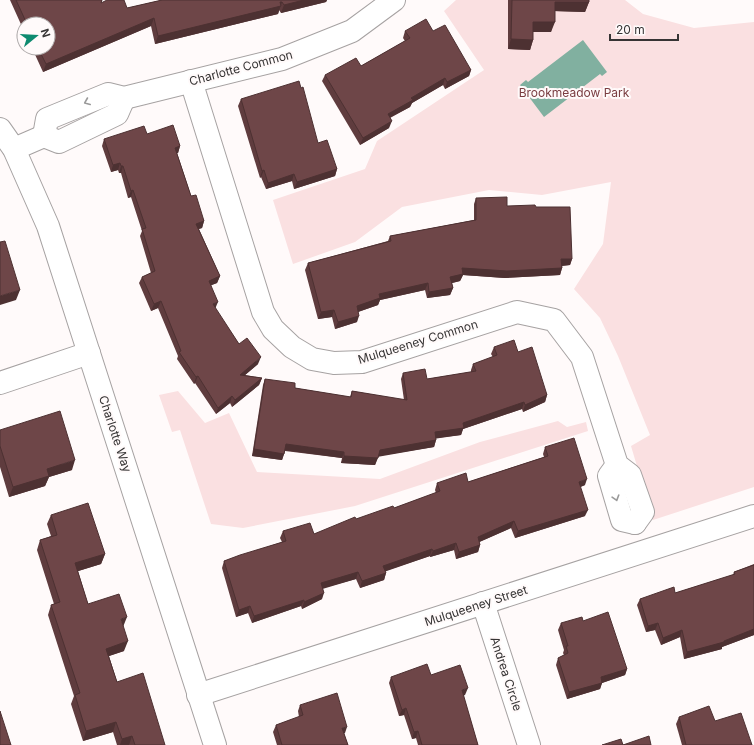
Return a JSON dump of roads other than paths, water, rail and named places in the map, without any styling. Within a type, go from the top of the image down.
[{"type":"street","name":"Charlotte Common","points":[[14,149],[44,136],[47,119],[108,94],[124,98],[282,58],[352,31],[394,0]]},
{"type":"street","name":"Mulqueeney Common","points":[[191,82],[263,312],[273,330],[292,347],[312,359],[334,363],[362,362],[517,312],[554,320],[582,358],[617,465],[630,475],[643,512],[635,524],[645,552]]},
{"type":"street","name":"Charlotte Way","points":[[0,129],[14,149],[48,226],[215,745]]},
{"type":"street","points":[[0,384],[89,353]]},
{"type":"street","name":"Mulqueeney Street","points":[[198,695],[754,516]]},
{"type":"street","name":"Andrea Circle","points":[[483,603],[529,745]]},
{"type":"park label","name":"Brookmeadow Park","points":[[574,93]]}]
